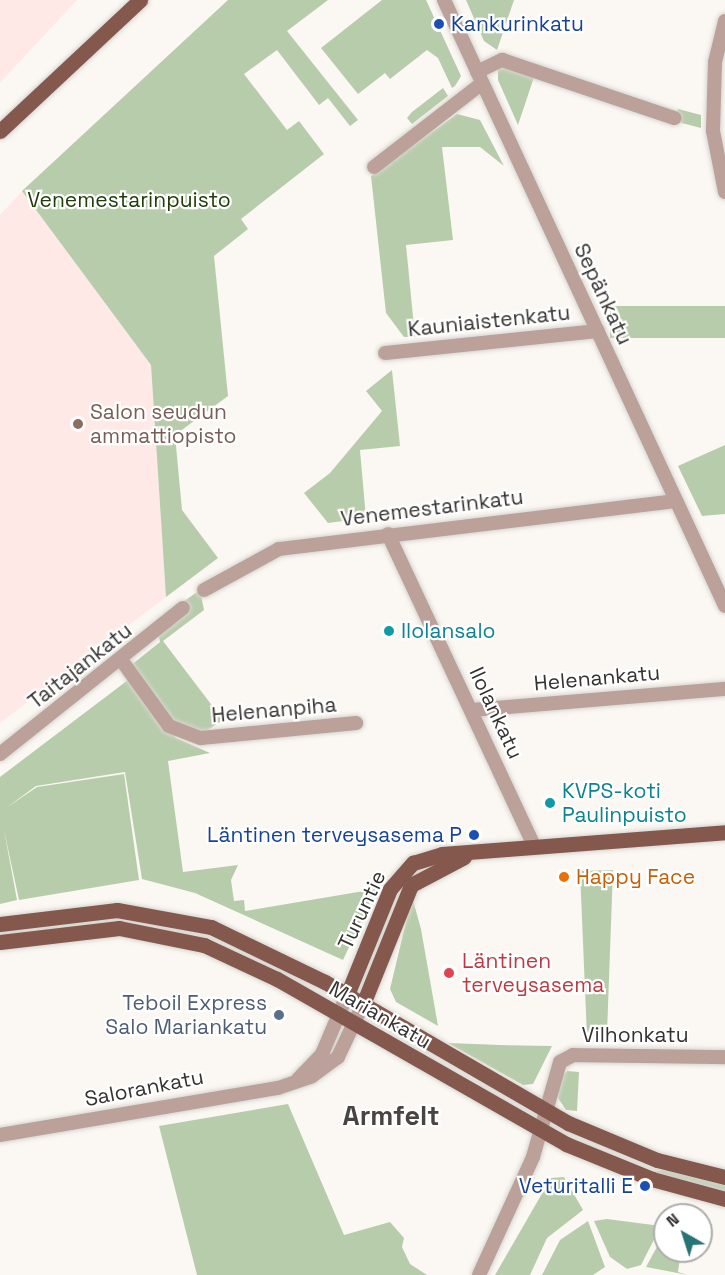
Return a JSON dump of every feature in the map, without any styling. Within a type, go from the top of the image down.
[{"type":"main road","points":[[0,131],[140,0]]},
{"type":"main road","name":"Turuntie","points":[[347,995],[401,873],[425,859],[466,856],[534,846],[725,832]]},
{"type":"main road","name":"Turuntie","points":[[363,1004],[411,885],[466,856]]},
{"type":"main road","name":"Mariankatu","points":[[0,924],[117,910],[158,914],[231,935],[347,995],[544,1108],[639,1153],[725,1177]]},
{"type":"main road","name":"Mariankatu","points":[[0,942],[98,928],[158,933],[233,956],[539,1130],[643,1176],[725,1199]]},
{"type":"street","name":"Sepänkatu","points":[[444,0],[725,606]]},
{"type":"street","points":[[725,21],[715,62],[712,132],[725,192]]},
{"type":"street","points":[[374,167],[502,60],[674,118]]},
{"type":"street","name":"Kauniaistenkatu","points":[[385,353],[597,331]]},
{"type":"street","name":"Venemestarinkatu","points":[[204,590],[279,549],[675,501]]},
{"type":"street","name":"Ilolankatu","points":[[388,534],[473,710],[534,846]]},
{"type":"street","name":"Taitajankatu","points":[[0,754],[122,661],[183,608]]},
{"type":"street","name":"Helenanpiha","points":[[122,661],[169,726],[201,738],[356,723]]},
{"type":"street","name":"Helenankatu","points":[[473,710],[725,688]]},
{"type":"street","points":[[295,1082],[322,1054],[347,995]]},
{"type":"street","name":"Salorankatu","points":[[0,1135],[295,1082],[338,1057],[363,1004]]},
{"type":"street","name":"Vilhonkatu","points":[[479,1275],[533,1157],[544,1108],[560,1062],[573,1055],[725,1057]]},
{"type":"shaded area","points":[[0,0],[77,0],[0,83]]},
{"type":"shaded area","name":"Salon seudun ammattiopisto","points":[[22,191],[151,365],[166,597],[0,723],[0,215]]},
{"type":"green space","name":"Venemestarinpuisto","points":[[228,0],[328,0],[287,31],[358,120],[350,126],[328,98],[319,105],[277,50],[244,74],[287,130],[299,121],[324,154],[241,219],[248,229],[214,256],[228,396],[175,435],[182,510],[218,558],[166,597],[151,365],[22,191]]},
{"type":"green space","points":[[382,0],[426,0],[461,76],[455,86],[452,88],[438,58],[427,50],[390,79],[385,73],[358,94],[321,48]]},
{"type":"green space","points":[[466,0],[514,0],[497,50],[484,41]]},
{"type":"green space","points":[[498,63],[534,77],[518,125],[498,80]]},
{"type":"green space","points":[[443,88],[448,96],[412,124],[407,118],[412,112]]},
{"type":"green space","points":[[678,109],[701,115],[701,128],[674,121]]},
{"type":"green space","points":[[457,114],[480,120],[504,166],[480,147],[442,147],[453,240],[406,245],[415,337],[404,337],[386,313],[371,176]]},
{"type":"green space","points":[[610,306],[725,306],[725,338],[610,338]]},
{"type":"green space","points":[[392,370],[400,446],[360,450],[366,518],[328,523],[304,493],[330,473],[382,411],[366,391]]},
{"type":"green space","points":[[725,445],[725,514],[702,516],[678,466]]},
{"type":"green space","points":[[200,590],[204,610],[163,641],[223,720],[200,735],[172,724],[130,666],[160,642],[156,621]]},
{"type":"green space","points":[[128,680],[176,738],[210,753],[168,761],[183,872],[238,865],[231,880],[234,901],[244,900],[245,911],[376,889],[343,960],[195,893],[142,879],[125,772],[36,786],[6,808],[37,787],[124,774],[139,880],[19,900],[4,830],[17,900],[0,904],[0,777]]},
{"type":"green space","points":[[613,870],[607,1033],[587,1037],[580,871]]},
{"type":"green space","points":[[412,897],[421,929],[438,1026],[396,1002],[390,989]]},
{"type":"green space","points":[[448,1043],[552,1046],[533,1084],[523,1085]]},
{"type":"green space","points":[[567,1071],[579,1072],[577,1111],[566,1110],[558,1098],[560,1078]]},
{"type":"green space","points":[[288,1104],[344,1235],[390,1222],[404,1238],[402,1247],[410,1264],[427,1275],[197,1275],[159,1126]]},
{"type":"green space","points":[[671,1169],[725,1183],[725,1193],[651,1172]]},
{"type":"green space","points":[[564,1177],[583,1210],[547,1238],[530,1275],[495,1275],[551,1178]]},
{"type":"green space","points":[[607,1219],[653,1225],[653,1242],[641,1265],[627,1269],[610,1257],[594,1221]]},
{"type":"green space","points":[[588,1221],[605,1267],[593,1275],[542,1275],[560,1240]]},
{"type":"green space","points":[[653,1254],[653,1263],[679,1263],[678,1272],[688,1275],[646,1267]]},
{"type":"place","name":"Kankurinkatu","points":[[439,24]]},
{"type":"place","name":"Salon seudun ammattiopisto","points":[[78,424]]},
{"type":"place","name":"Ilolansalo","points":[[389,631]]},
{"type":"place","name":"KVPS-koti Paulinpuisto","points":[[550,803]]},
{"type":"place","name":"Läntinen terveysasema P","points":[[474,835]]},
{"type":"place","name":"Happy Face","points":[[564,877]]},
{"type":"place","name":"Läntinen terveysasema","points":[[449,973]]},
{"type":"place","name":"Teboil Express Salo Mariankatu","points":[[279,1015]]},
{"type":"place","name":"Veturitalli E","points":[[645,1186]]},
{"type":"district","name":"Armfelt","points":[[391,1116]]}]
